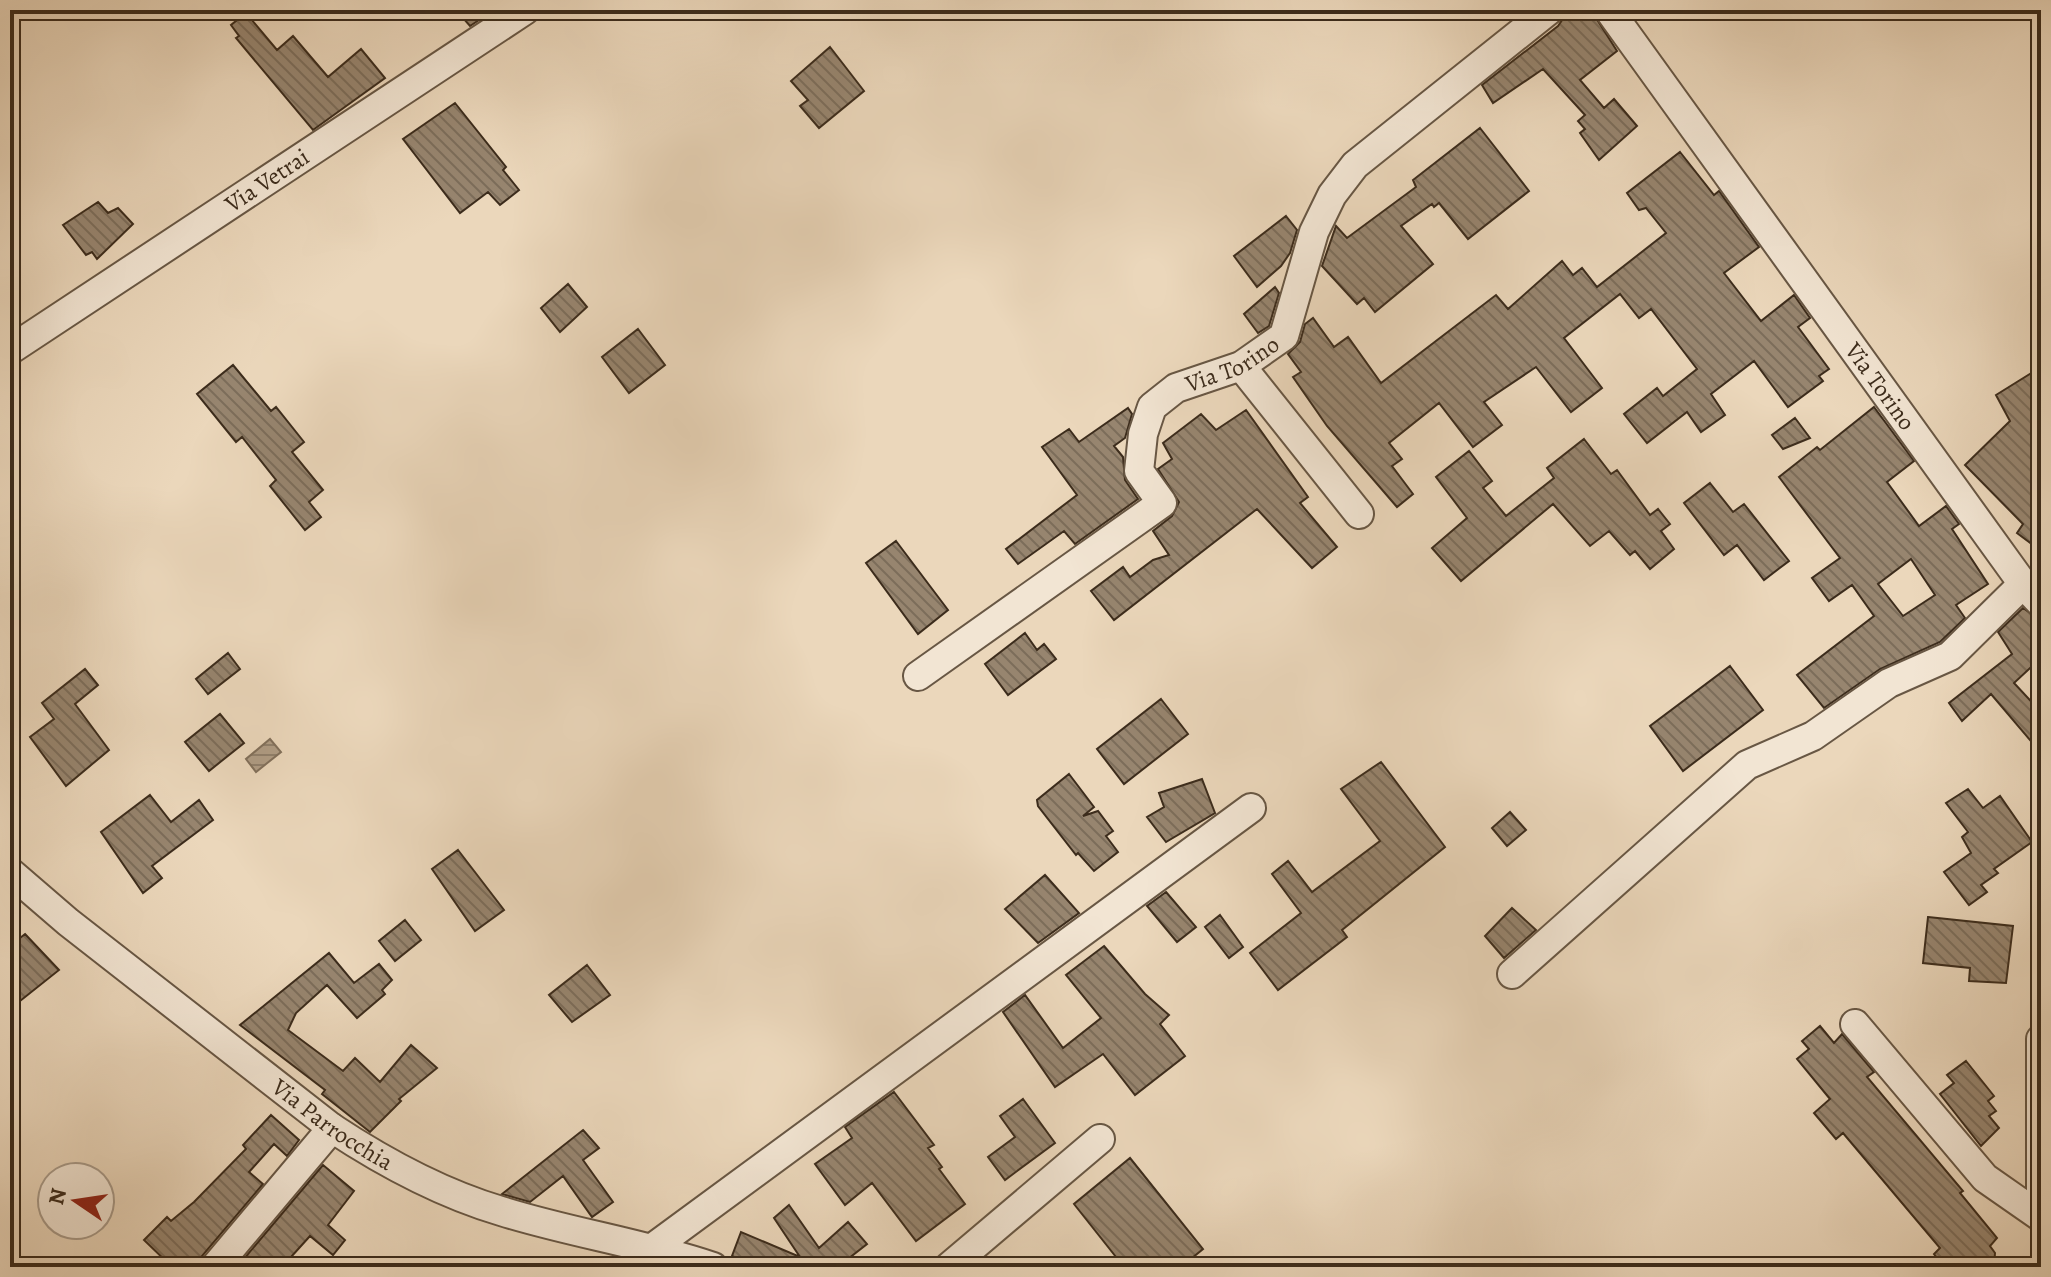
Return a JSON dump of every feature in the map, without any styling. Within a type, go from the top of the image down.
[{"type":"street","name":"Via Vetrai","points":[[10,350],[525,10]]},
{"type":"street","name":"Via Torino","points":[[918,676],[1162,503],[1139,471],[1143,434],[1152,407],[1176,388],[1241,366],[1284,336],[1314,232],[1332,195],[1355,165],[1549,10]]},
{"type":"street","name":"Via Torino","points":[[1609,10],[2032,594]]},
{"type":"street","points":[[1241,366],[1359,514]]},
{"type":"street","points":[[1512,974],[1747,765],[1831,726],[1889,683],[1950,656],[2032,594]]},
{"type":"street","points":[[654,1247],[1251,808]]},
{"type":"street","name":"Via Parrocchia","points":[[10,872],[68,922],[332,1128],[369,1153],[441,1190],[502,1212],[654,1247],[713,1267]]},
{"type":"street","points":[[1855,1024],[1985,1178],[2041,1216]]},
{"type":"street","points":[[2041,1039],[2041,1216]]},
{"type":"street","points":[[215,1267],[332,1128]]},
{"type":"street","points":[[949,1267],[1100,1139]]},
{"type":"shaded area","points":[[270,739],[281,752],[256,772],[246,759]]},
{"type":"building","points":[[456,10],[494,10],[470,26]]},
{"type":"building","points":[[1569,10],[1591,10],[1617,51],[1580,80],[1604,108],[1614,99],[1637,126],[1599,160],[1580,133],[1585,129],[1578,121],[1585,115],[1543,69],[1493,103],[1482,85],[1558,26]]},
{"type":"building","points":[[246,13],[277,50],[293,36],[328,77],[361,49],[385,78],[313,130],[236,38],[239,36],[231,25]]},
{"type":"building","points":[[830,47],[864,91],[819,128],[800,106],[808,100],[791,81]]},
{"type":"building","points":[[455,103],[506,167],[503,170],[519,190],[500,205],[488,192],[460,213],[403,139]]},
{"type":"building","points":[[1480,128],[1529,191],[1468,239],[1439,203],[1434,207],[1432,204],[1401,226],[1433,264],[1375,312],[1364,298],[1357,304],[1322,266],[1336,226],[1347,238],[1416,187],[1413,180]]},
{"type":"building","points":[[1680,152],[1714,195],[1719,191],[1759,247],[1724,273],[1761,321],[1794,295],[1810,318],[1798,327],[1829,369],[1819,376],[1823,381],[1788,407],[1754,361],[1711,394],[1725,415],[1701,432],[1687,412],[1647,443],[1624,414],[1657,388],[1663,396],[1697,369],[1651,309],[1639,318],[1620,294],[1564,338],[1602,388],[1571,412],[1536,367],[1484,402],[1502,425],[1473,447],[1439,403],[1389,443],[1402,459],[1392,466],[1413,494],[1397,507],[1327,426],[1293,377],[1301,372],[1288,354],[1300,342],[1305,324],[1313,318],[1334,347],[1348,337],[1381,383],[1496,295],[1508,309],[1562,261],[1573,275],[1582,268],[1597,287],[1666,233],[1646,208],[1639,210],[1627,193]]},
{"type":"building","points":[[98,202],[108,213],[118,208],[133,224],[97,259],[92,252],[86,255],[63,225]]},
{"type":"building","points":[[1286,216],[1297,230],[1290,253],[1281,266],[1257,287],[1234,256]]},
{"type":"building","points":[[568,284],[587,307],[560,332],[541,308]]},
{"type":"building","points":[[1275,287],[1279,293],[1269,326],[1258,333],[1244,314]]},
{"type":"building","points":[[638,329],[665,365],[629,393],[602,357]]},
{"type":"building","points":[[233,365],[271,411],[276,407],[304,442],[292,452],[323,490],[309,502],[321,517],[305,530],[270,486],[276,480],[242,437],[236,442],[197,394]]},
{"type":"building","points":[[2041,367],[2041,551],[2017,533],[2023,524],[1965,465],[2010,421],[1996,395]]},
{"type":"building","points":[[1874,407],[1914,461],[1887,482],[1919,526],[1946,506],[1959,524],[1952,529],[1988,584],[1956,605],[1965,618],[1940,642],[1880,669],[1824,708],[1797,675],[1874,616],[1852,585],[1829,601],[1812,578],[1840,558],[1779,477],[1817,447],[1820,450]],"holes":[[[1911,559],[1935,595],[1903,616],[1878,584]]]},
{"type":"building","points":[[1128,408],[1132,414],[1125,438],[1114,446],[1123,457],[1125,480],[1138,499],[1075,544],[1064,531],[1018,564],[1006,549],[1077,495],[1042,447],[1069,429],[1079,442]]},
{"type":"building","points":[[1246,410],[1308,497],[1300,503],[1337,547],[1312,568],[1257,509],[1114,620],[1091,591],[1123,567],[1130,577],[1153,560],[1169,555],[1153,531],[1172,516],[1179,502],[1158,469],[1172,459],[1163,443],[1201,414],[1216,430]]},
{"type":"building","points":[[1795,418],[1810,438],[1783,449],[1772,435]]},
{"type":"building","points":[[1584,439],[1611,474],[1617,470],[1650,515],[1658,509],[1670,524],[1661,531],[1674,549],[1650,569],[1635,551],[1630,555],[1609,531],[1590,546],[1553,504],[1461,581],[1432,548],[1467,518],[1436,477],[1469,451],[1492,481],[1483,488],[1506,516],[1554,478],[1547,468]]},
{"type":"building","points":[[1710,483],[1733,512],[1744,504],[1789,561],[1764,580],[1737,545],[1724,555],[1684,503]]},
{"type":"building","points":[[896,541],[948,610],[918,634],[866,563]]},
{"type":"building","points":[[2023,608],[2041,620],[2041,658],[2014,683],[2041,712],[2041,753],[1991,694],[1962,721],[1949,703],[2012,654],[1998,632]]},
{"type":"building","points":[[1025,633],[1037,650],[1044,644],[1056,659],[1008,695],[985,664]]},
{"type":"building","points":[[228,653],[240,669],[208,694],[196,679]]},
{"type":"building","points":[[1730,666],[1763,710],[1683,771],[1650,726]]},
{"type":"building","points":[[85,669],[98,685],[75,704],[109,750],[66,786],[30,737],[54,719],[42,703]]},
{"type":"building","points":[[1161,699],[1188,734],[1124,784],[1097,749]]},
{"type":"building","points":[[220,714],[244,743],[209,771],[185,742]]},
{"type":"building","points":[[1381,762],[1445,847],[1342,930],[1347,937],[1278,990],[1250,953],[1301,913],[1272,874],[1288,861],[1312,892],[1380,841],[1341,789]]},
{"type":"building","points":[[1069,774],[1094,807],[1083,816],[1098,811],[1113,831],[1106,836],[1118,852],[1094,871],[1078,853],[1076,855],[1038,806],[1037,800]]},
{"type":"building","points":[[1202,779],[1215,813],[1166,842],[1147,817],[1164,807],[1159,793]]},
{"type":"building","points":[[1968,789],[1983,808],[2000,796],[2032,842],[1994,869],[1998,873],[1981,885],[1987,892],[1969,905],[1944,872],[1971,853],[1962,837],[1968,832],[1946,803]]},
{"type":"building","points":[[150,795],[171,822],[199,800],[213,820],[152,866],[162,878],[143,893],[101,832]]},
{"type":"building","points":[[1510,812],[1526,830],[1507,846],[1492,828]]},
{"type":"building","points":[[458,850],[504,910],[475,931],[432,869]]},
{"type":"building","points":[[1045,875],[1079,913],[1038,943],[1005,909]]},
{"type":"building","points":[[1166,892],[1196,927],[1177,942],[1147,906]]},
{"type":"building","points":[[1512,908],[1536,930],[1504,958],[1485,936]]},
{"type":"building","points":[[1220,915],[1243,947],[1229,958],[1205,927]]},
{"type":"building","points":[[1928,917],[2013,926],[2006,983],[1969,981],[1970,968],[1923,963]]},
{"type":"building","points":[[405,920],[421,940],[395,961],[379,941]]},
{"type":"building","points":[[25,934],[59,970],[10,1009],[10,946]]},
{"type":"building","points":[[1104,946],[1145,994],[1169,1015],[1160,1024],[1185,1056],[1135,1095],[1103,1054],[1055,1087],[1003,1012],[1025,995],[1063,1048],[1101,1018],[1066,975]]},
{"type":"building","points":[[329,953],[354,983],[379,964],[392,980],[382,990],[385,994],[357,1018],[327,985],[296,1013],[288,1030],[343,1071],[355,1058],[380,1082],[411,1045],[437,1068],[399,1099],[401,1101],[370,1132],[322,1094],[325,1090],[240,1025]]},
{"type":"building","points":[[587,965],[610,995],[572,1022],[549,995]]},
{"type":"building","points":[[1820,1026],[1834,1043],[1842,1034],[1874,1072],[1867,1077],[1963,1191],[1960,1193],[1997,1238],[1990,1246],[1995,1253],[1994,1267],[1944,1267],[1934,1254],[1940,1248],[1843,1133],[1836,1139],[1814,1113],[1830,1099],[1797,1059],[1809,1049],[1802,1041]]},
{"type":"building","points":[[1966,1061],[1994,1096],[1988,1101],[1996,1111],[1989,1116],[1999,1128],[1981,1146],[1940,1094],[1954,1083],[1947,1075]]},
{"type":"building","points":[[894,1092],[934,1145],[928,1148],[942,1167],[939,1169],[965,1204],[916,1241],[872,1183],[845,1205],[815,1164],[852,1138],[845,1127]]},
{"type":"building","points":[[1023,1099],[1055,1143],[1005,1180],[988,1157],[1015,1137],[1000,1116]]},
{"type":"building","points":[[271,1115],[299,1140],[287,1156],[274,1144],[249,1172],[263,1184],[202,1256],[198,1267],[172,1267],[144,1240],[167,1217],[171,1221],[194,1202],[246,1149],[243,1145]]},
{"type":"building","points":[[583,1130],[599,1148],[583,1160],[613,1202],[592,1217],[563,1176],[530,1202],[502,1194]]},
{"type":"building","points":[[1130,1158],[1203,1249],[1181,1267],[1124,1267],[1074,1204]]},
{"type":"building","points":[[323,1165],[354,1191],[328,1225],[345,1240],[333,1255],[310,1236],[282,1267],[237,1267]]},
{"type":"building","points":[[789,1205],[819,1248],[848,1222],[867,1244],[848,1259],[855,1267],[756,1267],[732,1256],[741,1232],[800,1257],[774,1218]]}]
